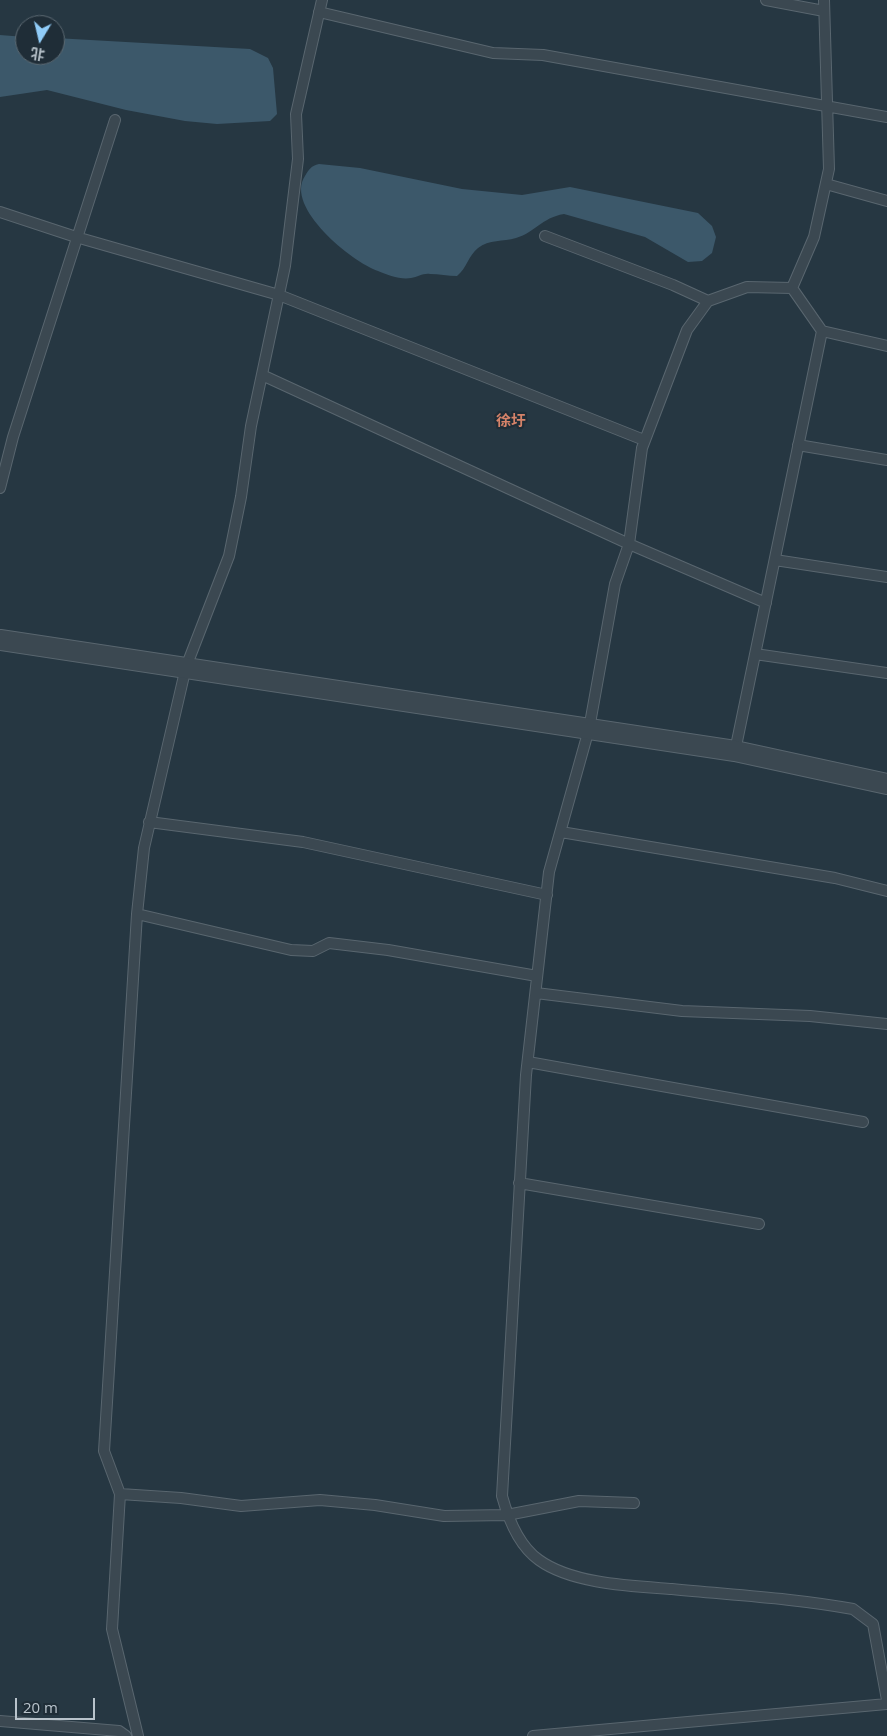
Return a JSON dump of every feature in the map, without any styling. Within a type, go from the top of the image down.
[{"type":"street","points":[[0,640],[735,751],[887,784]]},
{"type":"lane","points":[[138,1736],[112,1629],[120,1494],[104,1451],[137,914],[149,822],[186,667],[229,556],[262,375],[285,266],[298,160],[296,114],[322,0]]},
{"type":"lane","points":[[766,0],[824,11]]},
{"type":"lane","points":[[792,288],[814,237],[829,169],[824,0]]},
{"type":"lane","points":[[319,12],[493,53],[543,55],[887,117]]},
{"type":"lane","points":[[0,488],[13,437],[115,120]]},
{"type":"lane","points":[[826,184],[887,201]]},
{"type":"lane","points":[[0,212],[76,237],[279,295],[644,440]]},
{"type":"lane","points":[[545,236],[673,285],[708,301]]},
{"type":"lane","points":[[533,1736],[887,1702],[873,1624],[853,1609],[629,1585],[564,1572],[538,1560],[520,1539],[507,1515],[502,1496],[519,1183],[528,1062],[547,894],[550,872],[560,832],[589,729],[615,584],[629,544],[644,440],[687,330],[708,301],[747,287],[792,288]]},
{"type":"lane","points":[[792,288],[822,331],[887,346]]},
{"type":"lane","points":[[735,751],[822,331]]},
{"type":"lane","points":[[262,375],[629,544],[766,603]]},
{"type":"lane","points":[[798,445],[887,460]]},
{"type":"lane","points":[[775,560],[887,577]]},
{"type":"lane","points":[[755,654],[887,673]]},
{"type":"lane","points":[[149,822],[303,842],[547,894]]},
{"type":"lane","points":[[560,832],[836,878],[887,890]]},
{"type":"lane","points":[[137,914],[291,950],[312,951],[329,943],[388,950],[537,976]]},
{"type":"lane","points":[[536,993],[682,1011],[810,1016],[887,1024]]},
{"type":"lane","points":[[528,1062],[863,1122]]},
{"type":"lane","points":[[519,1183],[759,1224]]},
{"type":"lane","points":[[120,1494],[181,1498],[241,1506],[320,1500],[375,1505],[444,1516],[507,1515],[579,1502],[634,1503]]},
{"type":"lane","points":[[0,1721],[118,1732],[126,1736]]},
{"type":"water","points":[[0,35],[15,36],[15,65],[65,65],[65,39],[250,49],[268,58],[273,68],[277,114],[270,121],[217,124],[185,121],[126,110],[47,90],[0,97]]},
{"type":"water","points":[[319,164],[360,168],[462,189],[522,195],[570,187],[698,213],[712,226],[716,237],[712,253],[702,261],[688,262],[645,237],[564,214],[544,222],[523,235],[482,245],[475,251],[457,276],[427,274],[411,278],[399,278],[367,266],[353,257],[324,232],[312,217],[304,203],[301,189],[308,171]]},
{"type":"district","name":"徐圩","points":[[511,422]]}]
